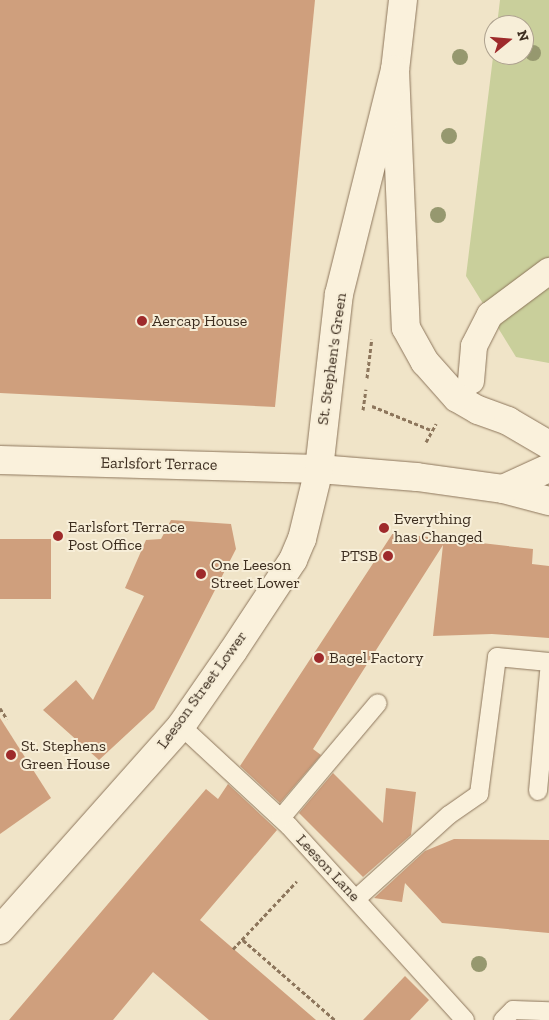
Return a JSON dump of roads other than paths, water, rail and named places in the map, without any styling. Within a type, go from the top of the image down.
[{"type":"main road","name":"St. Stephen's Green","points":[[319,469],[339,294],[395,70],[403,0]]},
{"type":"main road","name":"St. Stephen's Green","points":[[395,70],[406,328],[425,362],[457,398],[478,410],[508,421],[549,445]]},
{"type":"main road","name":"Earlsfort Terrace","points":[[0,460],[319,469]]},
{"type":"main road","points":[[503,489],[549,468]]},
{"type":"main road","points":[[319,469],[417,477],[503,489],[549,501]]},
{"type":"main road","name":"Leeson Street Lower","points":[[0,930],[181,726],[292,560],[313,503],[319,469]]},
{"type":"street","points":[[471,381],[474,346],[490,315],[549,271]]},
{"type":"lane","points":[[356,899],[449,815],[479,794],[497,657],[549,662]]},
{"type":"lane","points":[[538,791],[549,672]]},
{"type":"lane","points":[[281,818],[378,703]]},
{"type":"lane","name":"Leeson Lane","points":[[181,726],[281,818],[464,1020]]},
{"type":"lane","points":[[503,1020],[513,1010],[549,1011]]},
{"type":"place","name":"Aercap House","points":[[142,321]]},
{"type":"place","name":"Everything has Changed","points":[[384,528]]},
{"type":"place","name":"Earlsfort Terrace Post Office","points":[[58,536]]},
{"type":"place","name":"PTSB","points":[[388,556]]},
{"type":"place","name":"One Leeson Street Lower","points":[[201,574]]},
{"type":"place","name":"Bagel Factory","points":[[319,658]]},
{"type":"place","name":"St. Stephens Green House","points":[[11,755]]}]
